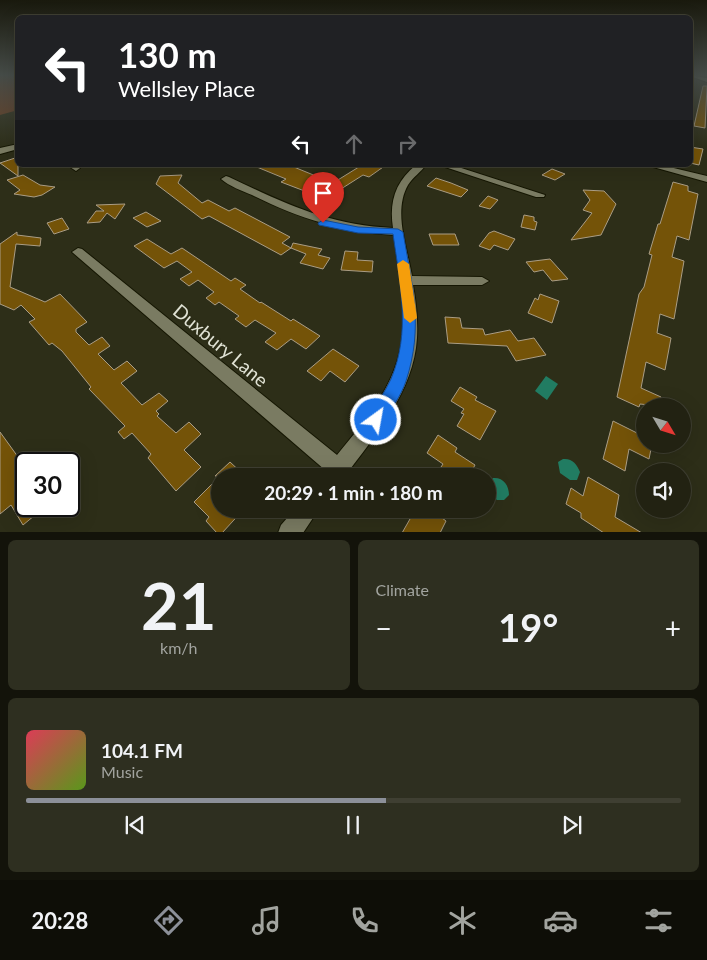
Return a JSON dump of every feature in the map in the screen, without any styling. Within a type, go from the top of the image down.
[{"type":"street","points":[[0,151],[15,147]]},
{"type":"street","points":[[340,468],[381,413],[398,381],[410,338],[406,280],[396,210],[400,188],[412,172],[419,167]]},
{"type":"street","points":[[449,167],[540,196]]},
{"type":"street","points":[[658,167],[707,179]]},
{"type":"street","points":[[226,179],[323,223],[358,230],[398,232]]},
{"type":"street","name":"Duxbury Lane","points":[[78,252],[330,468]]},
{"type":"street","points":[[406,280],[482,281]]},
{"type":"street","points":[[289,532],[301,518]]},
{"type":"shaded area","points":[[0,100],[15,100],[15,111],[0,115]]},
{"type":"shaded area","points":[[546,376],[558,384],[547,400],[535,391]]},
{"type":"shaded area","points":[[563,459],[574,462],[577,466],[580,472],[577,480],[570,480],[560,473],[558,462]]},
{"type":"shaded area","points":[[496,478],[502,480],[507,485],[509,491],[509,495],[504,500],[497,500]]},
{"type":"building","points":[[700,100],[706,100],[705,128],[694,126]]},
{"type":"building","points":[[693,147],[703,149],[699,165],[693,164]]},
{"type":"building","points":[[15,158],[18,176],[0,163]]},
{"type":"building","points":[[257,167],[294,167],[333,183],[359,167],[383,167],[369,177],[363,175],[330,196],[319,192],[315,195],[281,182],[286,179]]},
{"type":"building","points":[[552,169],[565,174],[555,180],[542,175]]},
{"type":"building","points":[[23,175],[40,185],[55,187],[42,195],[34,197],[14,194],[20,190],[7,180]]},
{"type":"building","points":[[182,175],[178,183],[202,203],[208,200],[229,211],[235,208],[290,237],[282,243],[291,248],[281,255],[209,216],[202,219],[156,184],[160,176]]},
{"type":"building","points":[[436,178],[468,190],[461,197],[427,186]]},
{"type":"building","points":[[673,182],[688,186],[688,191],[698,194],[689,240],[677,236],[672,257],[684,261],[674,319],[660,314],[657,333],[671,338],[665,370],[646,362],[641,388],[661,398],[636,398],[636,406],[617,397],[639,294],[644,287],[652,255],[649,254],[658,224],[660,224]]},
{"type":"building","points":[[583,190],[604,191],[616,204],[601,235],[571,240],[592,213],[583,210],[590,200]]},
{"type":"building","points":[[488,196],[498,200],[490,209],[479,206]]},
{"type":"building","points":[[125,204],[115,219],[107,213],[100,222],[87,223],[96,211],[104,211],[96,205]]},
{"type":"building","points":[[146,212],[161,221],[147,227],[133,218]]},
{"type":"building","points":[[524,215],[534,217],[534,221],[537,222],[535,230],[521,227]]},
{"type":"building","points":[[62,218],[69,229],[54,234],[47,223]]},
{"type":"building","points":[[494,231],[515,239],[508,250],[494,245],[490,250],[479,246],[489,233]]},
{"type":"building","points":[[17,232],[17,235],[41,238],[40,246],[16,244],[10,287],[45,302],[60,294],[87,322],[76,329],[76,332],[89,345],[102,337],[110,346],[98,354],[114,370],[127,361],[137,371],[121,383],[142,405],[159,393],[168,401],[156,411],[159,414],[157,416],[176,433],[189,422],[201,434],[184,450],[201,467],[176,491],[148,458],[151,454],[132,433],[124,439],[118,432],[125,426],[89,389],[91,387],[62,351],[52,343],[49,345],[29,322],[35,319],[21,305],[14,310],[0,304],[0,244]]},
{"type":"building","points":[[429,234],[455,234],[459,245],[433,245]]},
{"type":"building","points":[[147,239],[171,254],[182,248],[231,281],[235,278],[246,285],[240,289],[260,303],[291,321],[293,319],[320,336],[306,349],[291,339],[277,350],[265,342],[276,333],[255,320],[246,327],[235,319],[239,316],[219,302],[215,305],[206,298],[214,292],[198,280],[189,286],[180,279],[192,272],[177,261],[164,268],[134,246]]},
{"type":"building","points":[[293,243],[322,249],[318,255],[330,258],[323,269],[300,263],[306,254],[291,248]]},
{"type":"building","points":[[345,251],[358,252],[357,260],[373,261],[372,272],[341,270]]},
{"type":"building","points":[[550,259],[568,279],[552,281],[543,270],[534,272],[526,262]]},
{"type":"building","points":[[540,294],[559,301],[552,323],[528,313],[535,298],[538,300]]},
{"type":"building","points":[[445,317],[460,318],[462,328],[483,329],[485,335],[510,330],[518,341],[534,338],[546,355],[516,361],[507,346],[448,343]]},
{"type":"building","points":[[333,349],[359,366],[345,382],[330,371],[321,381],[307,371]]},
{"type":"building","points":[[460,387],[477,397],[475,400],[496,411],[480,440],[457,426],[464,414],[461,413],[464,409],[451,401]]},
{"type":"building","points":[[613,421],[636,432],[636,452],[629,449],[625,471],[603,459]]},
{"type":"building","points":[[0,432],[15,453],[15,512],[11,505],[0,514]]},
{"type":"building","points":[[438,435],[457,448],[455,452],[475,465],[473,468],[440,468],[443,464],[427,453]]},
{"type":"building","points":[[637,453],[650,453],[649,459]]},
{"type":"building","points":[[230,462],[236,468],[224,468]]},
{"type":"building","points":[[588,477],[619,495],[615,517],[640,532],[602,532],[581,518],[581,513],[566,504],[571,488],[583,496]]},
{"type":"building","points":[[211,485],[211,518],[236,518],[223,532],[216,532],[206,521],[209,517],[194,502]]},
{"type":"building","points":[[18,517],[33,517],[23,525]]},
{"type":"building","points":[[409,518],[442,518],[446,521],[440,532],[403,532],[410,519]]},
{"type":"slow traffic","points":[[403,264],[410,318]]},
{"type":"route","points":[[323,223],[358,230],[398,232],[406,280],[410,338],[398,381],[376,420]]}]
